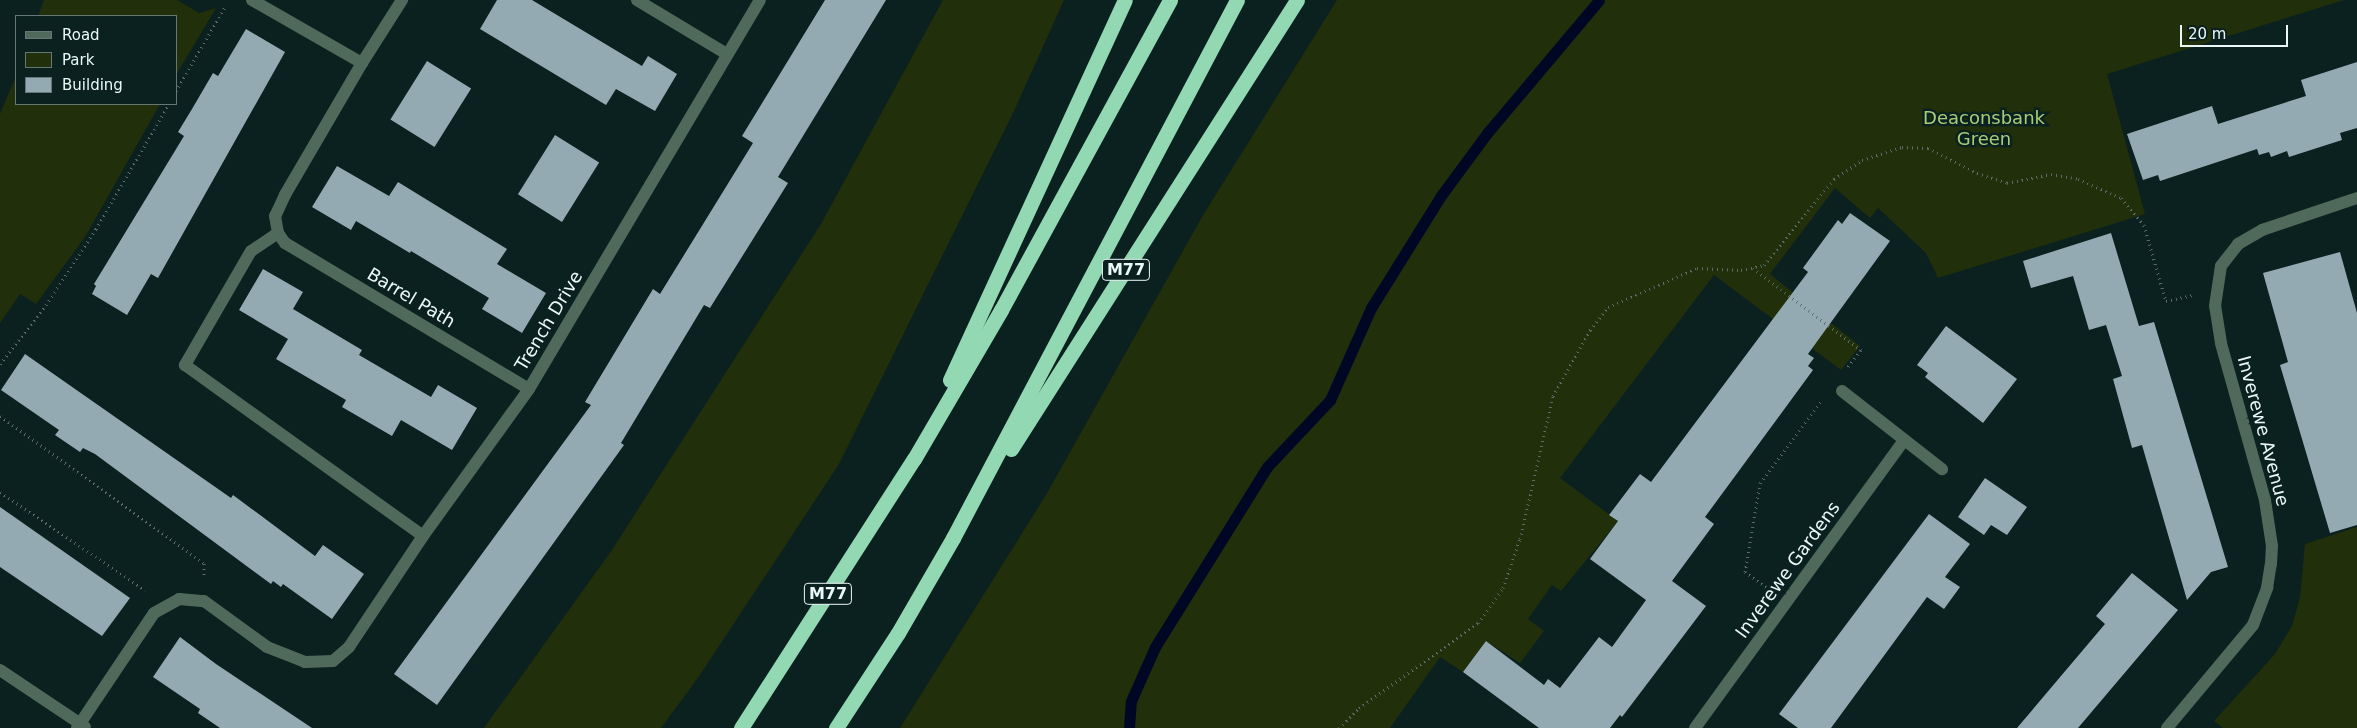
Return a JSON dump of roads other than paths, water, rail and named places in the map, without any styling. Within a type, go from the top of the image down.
[{"type":"highway","name":"M77","points":[[914,459],[1125,0]]},
{"type":"highway","name":"M77","points":[[741,728],[914,459],[1001,310],[1170,0]]},
{"type":"highway","name":"M77","points":[[954,538],[1237,0]]},
{"type":"highway","name":"M77","points":[[836,728],[898,633],[954,538],[1297,0]]},
{"type":"street","points":[[252,0],[362,63]]},
{"type":"street","points":[[402,0],[362,63],[285,194],[275,216],[278,233],[252,251],[185,365],[422,536]]},
{"type":"street","points":[[637,0],[727,54]]},
{"type":"street","name":"Trench Drive","points":[[81,726],[154,613],[179,599],[204,601],[267,647],[306,662],[333,661],[349,647],[422,536],[529,389],[760,0]]},
{"type":"street","name":"Inverewe Avenue","points":[[2168,728],[2253,625],[2265,595],[2271,564],[2272,546],[2265,500],[2221,343],[2215,306],[2222,266],[2228,254],[2248,237],[2357,198]]},
{"type":"street","name":"Barrel Path","points":[[278,233],[285,243],[529,389]]},
{"type":"street","points":[[1842,391],[1942,469]]},
{"type":"street","name":"Inverewe Gardens","points":[[1702,726],[1787,601],[1904,440]]},
{"type":"street","points":[[0,670],[81,726]]},
{"type":"waterway","points":[[1129,728],[1131,701],[1155,647],[1267,467],[1330,400],[1371,308],[1440,197],[1488,132],[1599,0]]},
{"type":"park label","name":"Deaconsbank Green","points":[[1984,129]]}]
